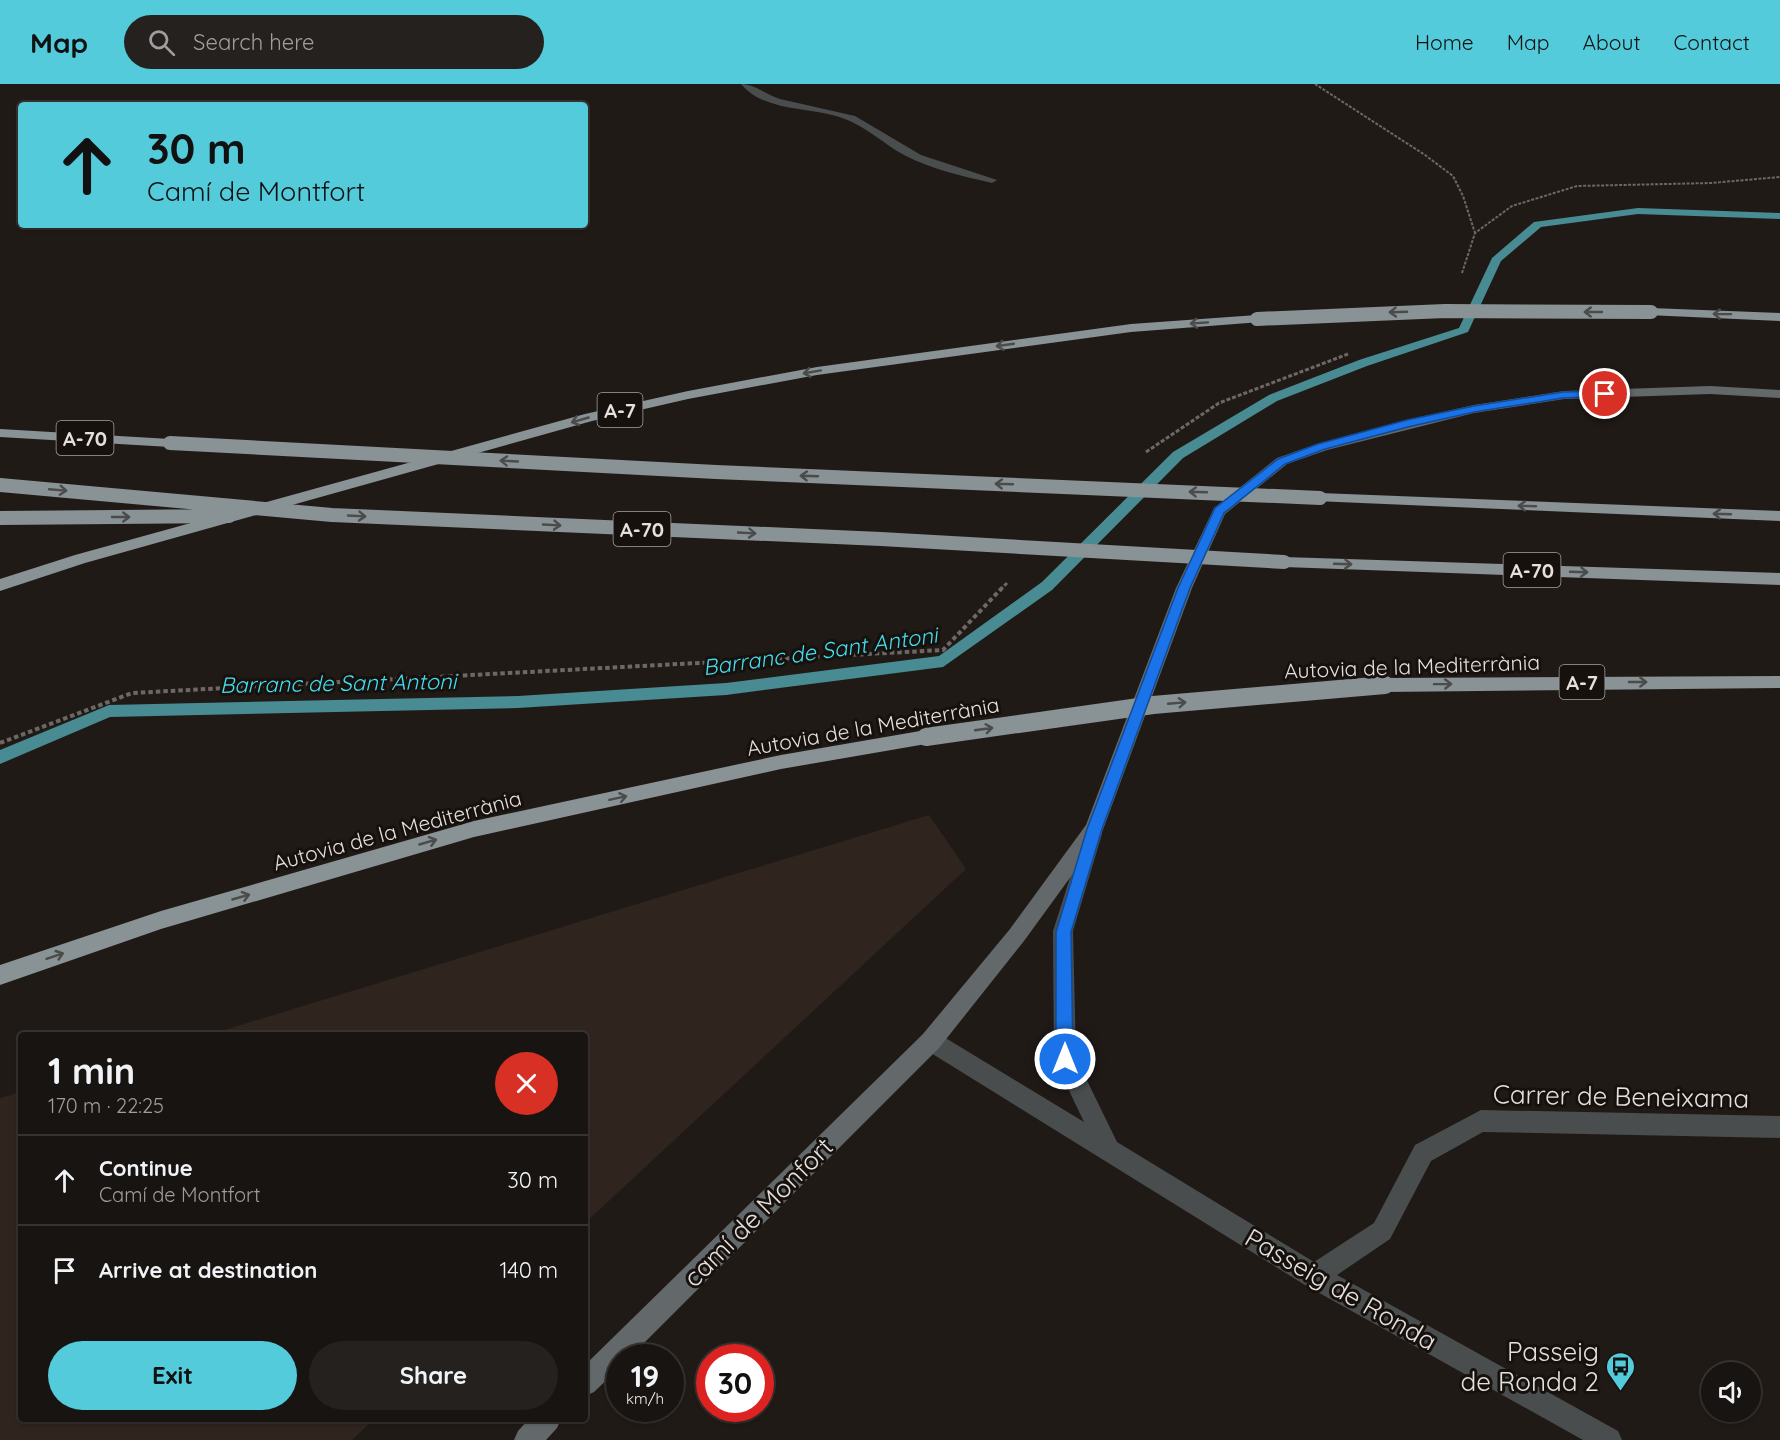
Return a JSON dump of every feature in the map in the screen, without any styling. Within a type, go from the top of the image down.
[{"type":"highway","name":"A-7","points":[[0,585],[80,560],[579,420],[688,395],[817,371],[1120,330],[1257,319],[1444,311],[1651,312],[1780,317]]},
{"type":"highway","name":"A-70","points":[[3,432],[716,472],[1780,516]]},
{"type":"highway","name":"A-70","points":[[0,485],[332,515],[857,538],[1284,562],[1780,579]]},
{"type":"highway","points":[[0,518],[332,515]]},
{"type":"highway","name":"Autovia de la Mediterrània","points":[[0,975],[161,920],[474,829],[781,762],[926,737],[1153,705],[1385,685],[1780,682]]},
{"type":"street","points":[[746,84],[753,92],[777,101],[842,114],[859,120],[868,124],[891,144],[918,158],[992,180]]},
{"type":"street","name":"camí de Monfort","points":[[588,1380],[931,1041],[1017,936],[1094,829],[1184,588],[1219,511],[1282,461],[1322,447],[1474,409],[1563,395],[1710,390],[1780,394]]},
{"type":"street","points":[[1094,829],[1063,932],[1065,1059],[1109,1150]]},
{"type":"street","name":"Passeig de Ronda","points":[[931,1041],[1314,1276],[1609,1440]]},
{"type":"street","name":"Carrer de Beneixama","points":[[1314,1276],[1382,1231],[1423,1153],[1481,1121],[1780,1127]]},
{"type":"street","points":[[527,1440],[545,1422]]},
{"type":"path","points":[[1315,84],[1425,155],[1453,176],[1476,233]]},
{"type":"shaded area","points":[[929,815],[966,869],[588,1220],[588,1032],[218,1032]]},
{"type":"shaded area","points":[[18,1093],[18,1422],[371,1422],[352,1440],[0,1440],[0,1098]]},
{"type":"waterway","name":"Barranc de Sant Antoni","points":[[0,757],[109,711],[518,702],[726,689],[943,661],[1047,586],[1178,455],[1273,398],[1363,363],[1464,330],[1496,260],[1538,224],[1638,211],[1780,216]]},
{"type":"place","name":"Passeig de Ronda 2","points":[[1620,1392]]},
{"type":"route","points":[[1065,1059],[1063,932],[1094,829],[1184,588],[1219,511],[1282,461],[1322,447],[1474,409],[1563,395],[1605,394]]}]
